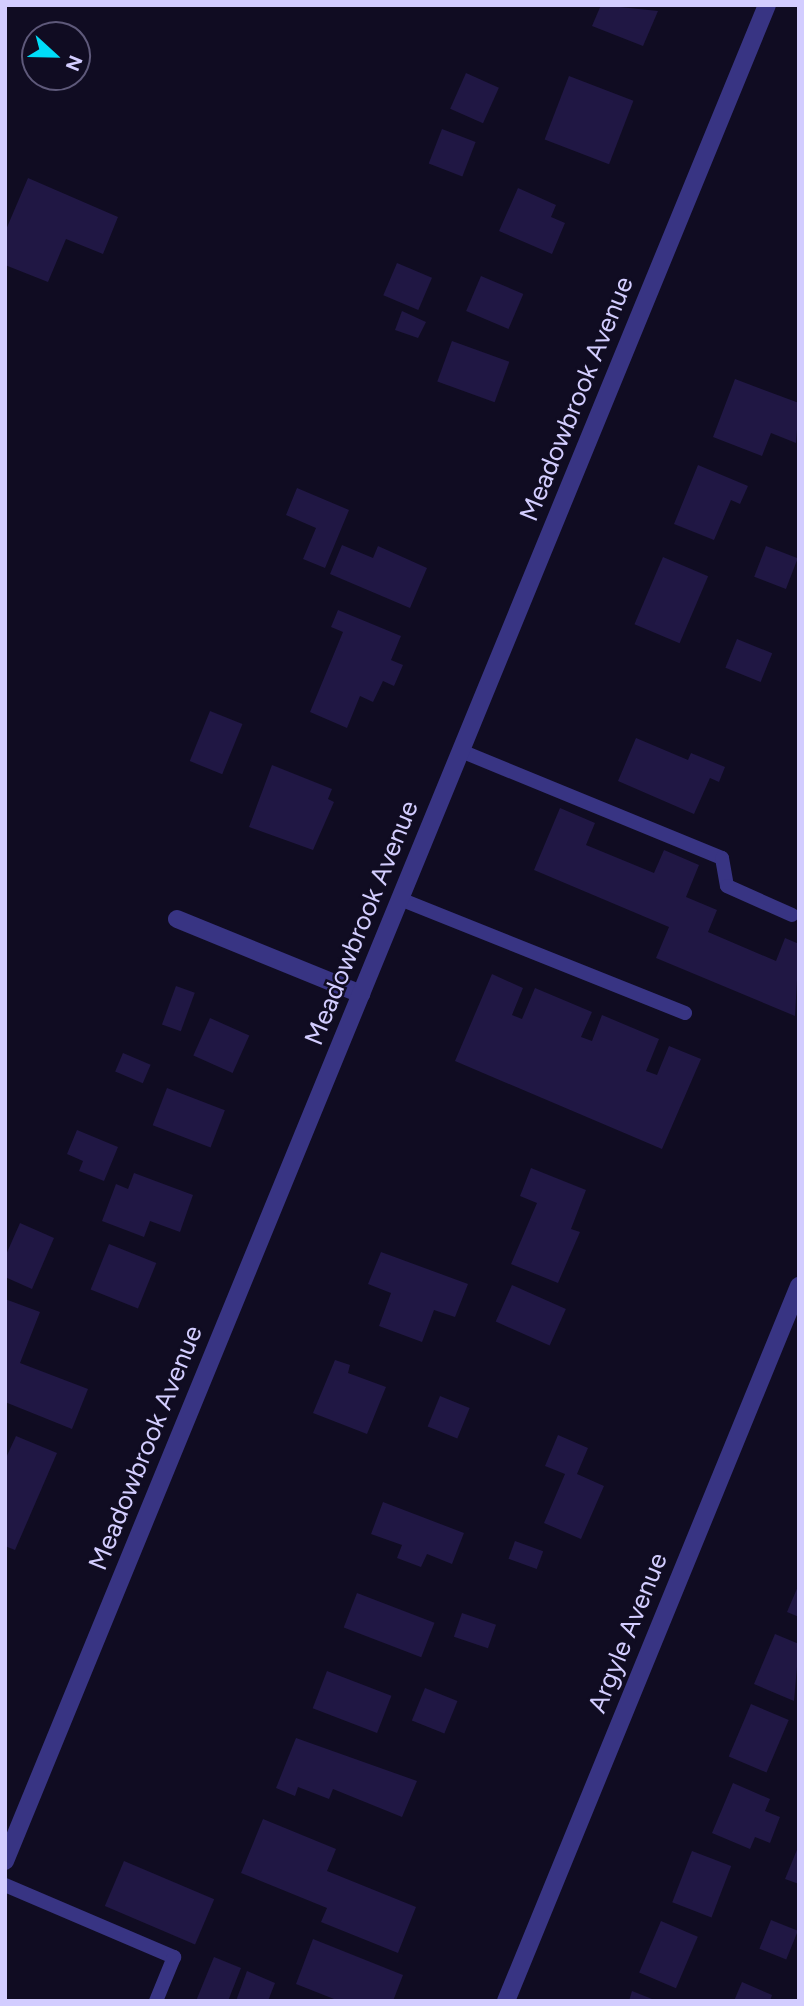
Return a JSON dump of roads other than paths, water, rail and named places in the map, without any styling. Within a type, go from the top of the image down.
[{"type":"street","name":"Meadowbrook Avenue","points":[[5,1861],[767,5]]},
{"type":"street","points":[[177,919],[361,994]]},
{"type":"street","name":"Argyle Avenue","points":[[506,2001],[799,1286]]},
{"type":"lane","points":[[461,751],[722,858],[727,886],[792,915]]},
{"type":"lane","points":[[400,899],[685,1013]]},
{"type":"lane","points":[[5,1885],[174,1957],[156,2001]]}]
